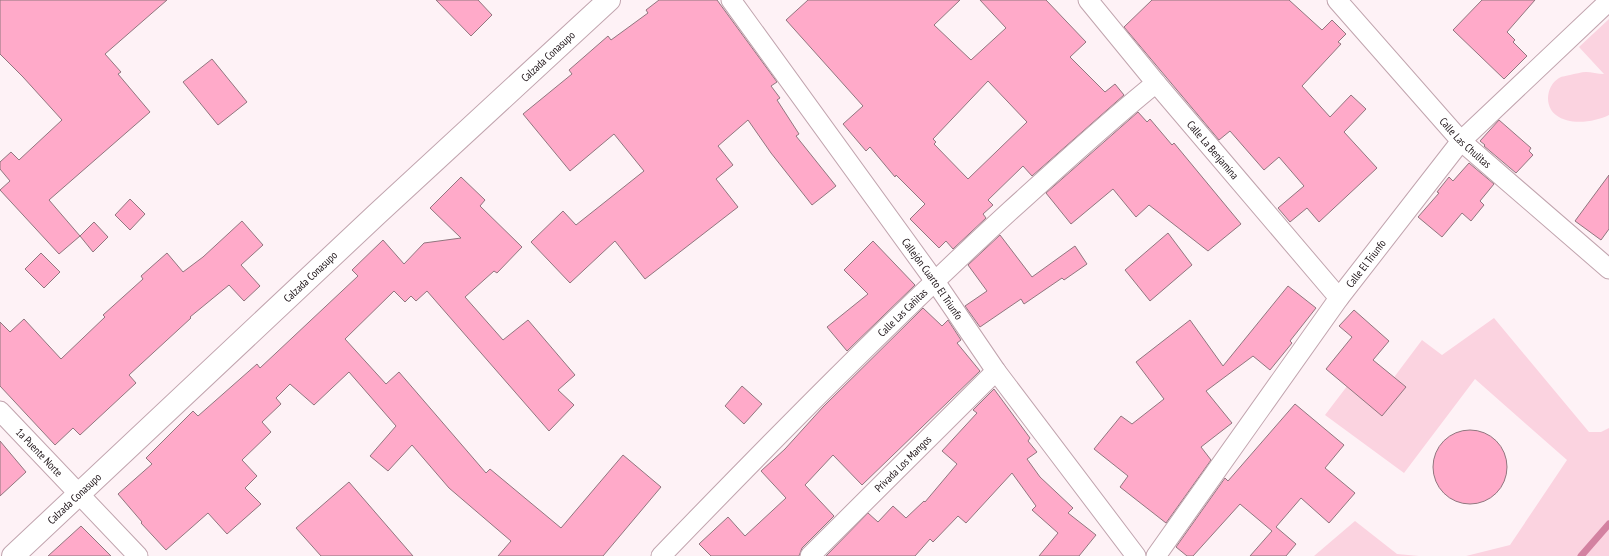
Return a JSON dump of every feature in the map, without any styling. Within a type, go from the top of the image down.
[{"type":"street","name":"Calzada Conasupo","points":[[13,556],[377,214],[609,0]]},
{"type":"street","name":"Callejón Cuarto El Triunfo","points":[[731,0],[934,280],[996,372],[1136,556]]},
{"type":"street","name":"Calle La Benjamina","points":[[1088,0],[1156,83],[1339,298]]},
{"type":"street","name":"Calle Las Chulitas","points":[[1337,0],[1461,141],[1609,269]]},
{"type":"street","name":"Calle El Triunfo","points":[[1156,556],[1339,298],[1461,141],[1609,1]]},
{"type":"street","name":"Calle Las Cañitas","points":[[661,556],[742,472],[934,280],[1115,116],[1156,83]]},
{"type":"street","name":"Privada Los Mangos","points":[[810,556],[996,372]]},
{"type":"street","name":"1a Puente Norte","points":[[0,411],[138,556]]},
{"type":"shaded area","points":[[1609,19],[1609,115],[1597,120],[1582,122],[1568,121],[1556,115],[1550,107],[1548,96],[1551,86],[1563,76],[1584,72],[1604,74],[1579,47]]},
{"type":"shaded area","points":[[1494,318],[1589,432],[1601,432],[1609,428],[1609,556],[1466,556],[1510,545],[1567,460],[1475,379],[1404,473],[1325,415],[1351,381],[1377,400],[1422,340],[1442,355]]},
{"type":"shaded area","points":[[1355,521],[1397,554],[1419,556],[1314,556]]},
{"type":"building","points":[[0,0],[167,0],[105,54],[121,72],[118,74],[150,112],[49,200],[80,236],[59,254],[0,190],[10,181],[0,169],[0,162],[11,152],[19,160],[62,120],[0,54]]},
{"type":"building","points":[[436,0],[478,0],[492,15],[471,36]]},
{"type":"building","points":[[659,0],[717,0],[777,82],[771,86],[780,98],[777,100],[799,134],[796,136],[836,186],[812,205],[771,153],[748,120],[718,146],[733,165],[716,179],[738,207],[645,279],[615,241],[570,283],[531,242],[563,211],[576,225],[644,171],[614,134],[570,171],[523,114],[572,74],[569,70],[608,36],[611,40],[648,13],[646,10]]},
{"type":"building","points":[[808,0],[960,0],[934,25],[971,60],[1006,28],[980,0],[1046,0],[1086,42],[1070,57],[1105,92],[1115,84],[1124,95],[1032,176],[1023,166],[988,200],[993,205],[983,214],[986,218],[953,249],[946,241],[939,248],[910,219],[925,204],[896,175],[895,177],[870,147],[866,151],[843,124],[863,106],[786,20]],"holes":[[[988,81],[1027,122],[968,179],[934,144],[936,142],[933,139]]]},
{"type":"building","points":[[1152,0],[1289,0],[1322,30],[1332,20],[1346,34],[1338,42],[1341,44],[1302,86],[1330,117],[1351,95],[1366,109],[1344,132],[1377,168],[1319,222],[1307,208],[1290,222],[1278,208],[1304,186],[1279,157],[1264,170],[1230,131],[1219,140],[1124,27]]},
{"type":"building","points":[[1482,0],[1535,0],[1507,32],[1515,40],[1513,42],[1527,56],[1504,79],[1453,30]]},
{"type":"building","points":[[212,59],[247,102],[218,125],[183,82]]},
{"type":"building","points":[[1138,112],[1147,122],[1150,119],[1172,145],[1174,143],[1241,224],[1208,251],[1149,205],[1136,217],[1113,189],[1071,224],[1046,193]]},
{"type":"building","points":[[1499,120],[1531,148],[1529,151],[1533,155],[1516,173],[1480,141]]},
{"type":"building","points":[[1469,163],[1494,184],[1480,201],[1484,205],[1471,221],[1462,213],[1442,237],[1418,217],[1439,193],[1437,192],[1449,177],[1453,181]]},
{"type":"building","points":[[1609,175],[1609,229],[1601,240],[1575,221]]},
{"type":"building","points":[[461,177],[485,200],[480,206],[522,247],[497,273],[494,271],[465,297],[503,340],[528,320],[575,375],[558,390],[574,405],[549,431],[427,291],[416,301],[411,296],[405,302],[394,291],[345,339],[386,384],[399,372],[486,473],[490,469],[561,528],[623,455],[661,487],[603,556],[498,556],[511,541],[449,488],[412,445],[388,471],[370,456],[396,426],[349,372],[314,405],[290,384],[276,398],[281,404],[262,422],[271,432],[242,460],[257,476],[245,488],[261,504],[227,534],[208,513],[166,550],[141,523],[142,522],[118,494],[152,464],[146,458],[193,411],[198,416],[257,364],[260,368],[358,276],[352,270],[383,240],[404,264],[424,243],[461,238],[430,208]]},
{"type":"building","points":[[130,199],[145,214],[130,230],[115,215]]},
{"type":"building","points":[[242,221],[263,245],[241,265],[260,286],[244,301],[229,285],[190,317],[191,318],[129,375],[136,383],[80,435],[73,428],[55,445],[0,386],[0,322],[10,332],[24,319],[61,359],[105,317],[103,315],[143,279],[141,276],[167,253],[183,272],[203,257]]},
{"type":"building","points":[[94,222],[108,237],[93,252],[80,236]]},
{"type":"building","points":[[1168,233],[1192,265],[1150,301],[1125,270]]},
{"type":"building","points":[[1000,235],[1032,277],[1075,246],[1087,264],[1064,280],[1062,278],[1024,304],[1021,299],[980,327],[965,306],[987,291],[968,265]]},
{"type":"building","points":[[873,241],[915,285],[847,351],[827,327],[868,294],[844,270]]},
{"type":"building","points":[[41,253],[60,272],[44,288],[25,269]]},
{"type":"building","points":[[1288,286],[1316,308],[1290,341],[1292,343],[1270,370],[1253,356],[1206,391],[1232,423],[1201,447],[1211,460],[1166,523],[1120,487],[1128,476],[1094,449],[1121,416],[1132,424],[1164,399],[1136,362],[1190,320],[1223,366]]},
{"type":"building","points":[[923,308],[942,326],[948,320],[961,340],[957,343],[980,371],[862,485],[833,455],[805,485],[834,516],[802,548],[799,556],[711,556],[699,544],[728,517],[745,536],[786,498],[761,471],[785,449],[823,407]]},
{"type":"building","points":[[1354,310],[1389,341],[1373,360],[1406,387],[1382,416],[1326,369],[1352,337],[1339,326]]},
{"type":"building","points":[[742,386],[762,404],[744,424],[725,406]]},
{"type":"building","points":[[994,389],[1030,438],[1028,441],[1037,452],[1027,459],[1040,477],[1073,508],[1068,513],[1096,535],[1079,556],[1039,556],[1058,533],[1032,510],[1036,506],[1012,473],[966,523],[958,516],[933,542],[930,539],[915,556],[826,556],[868,513],[878,522],[893,506],[906,518],[924,501],[925,502],[957,464],[942,451],[977,413],[973,410]]},
{"type":"building","points":[[1295,404],[1344,445],[1325,468],[1355,493],[1329,523],[1301,498],[1276,527],[1296,544],[1286,556],[1250,556],[1272,531],[1240,504],[1193,556],[1187,556],[1176,547],[1225,478],[1228,481]]},
{"type":"building","points":[[1470,430],[1491,436],[1501,446],[1507,467],[1501,488],[1491,498],[1470,504],[1449,498],[1439,488],[1433,467],[1439,446],[1449,436]]},
{"type":"building","points":[[0,441],[26,472],[0,496]]},
{"type":"building","points":[[349,482],[413,556],[321,556],[296,528]]},
{"type":"building","points":[[81,526],[111,556],[48,556]]},
{"type":"waterway","points":[[1581,556],[1609,524]]}]
